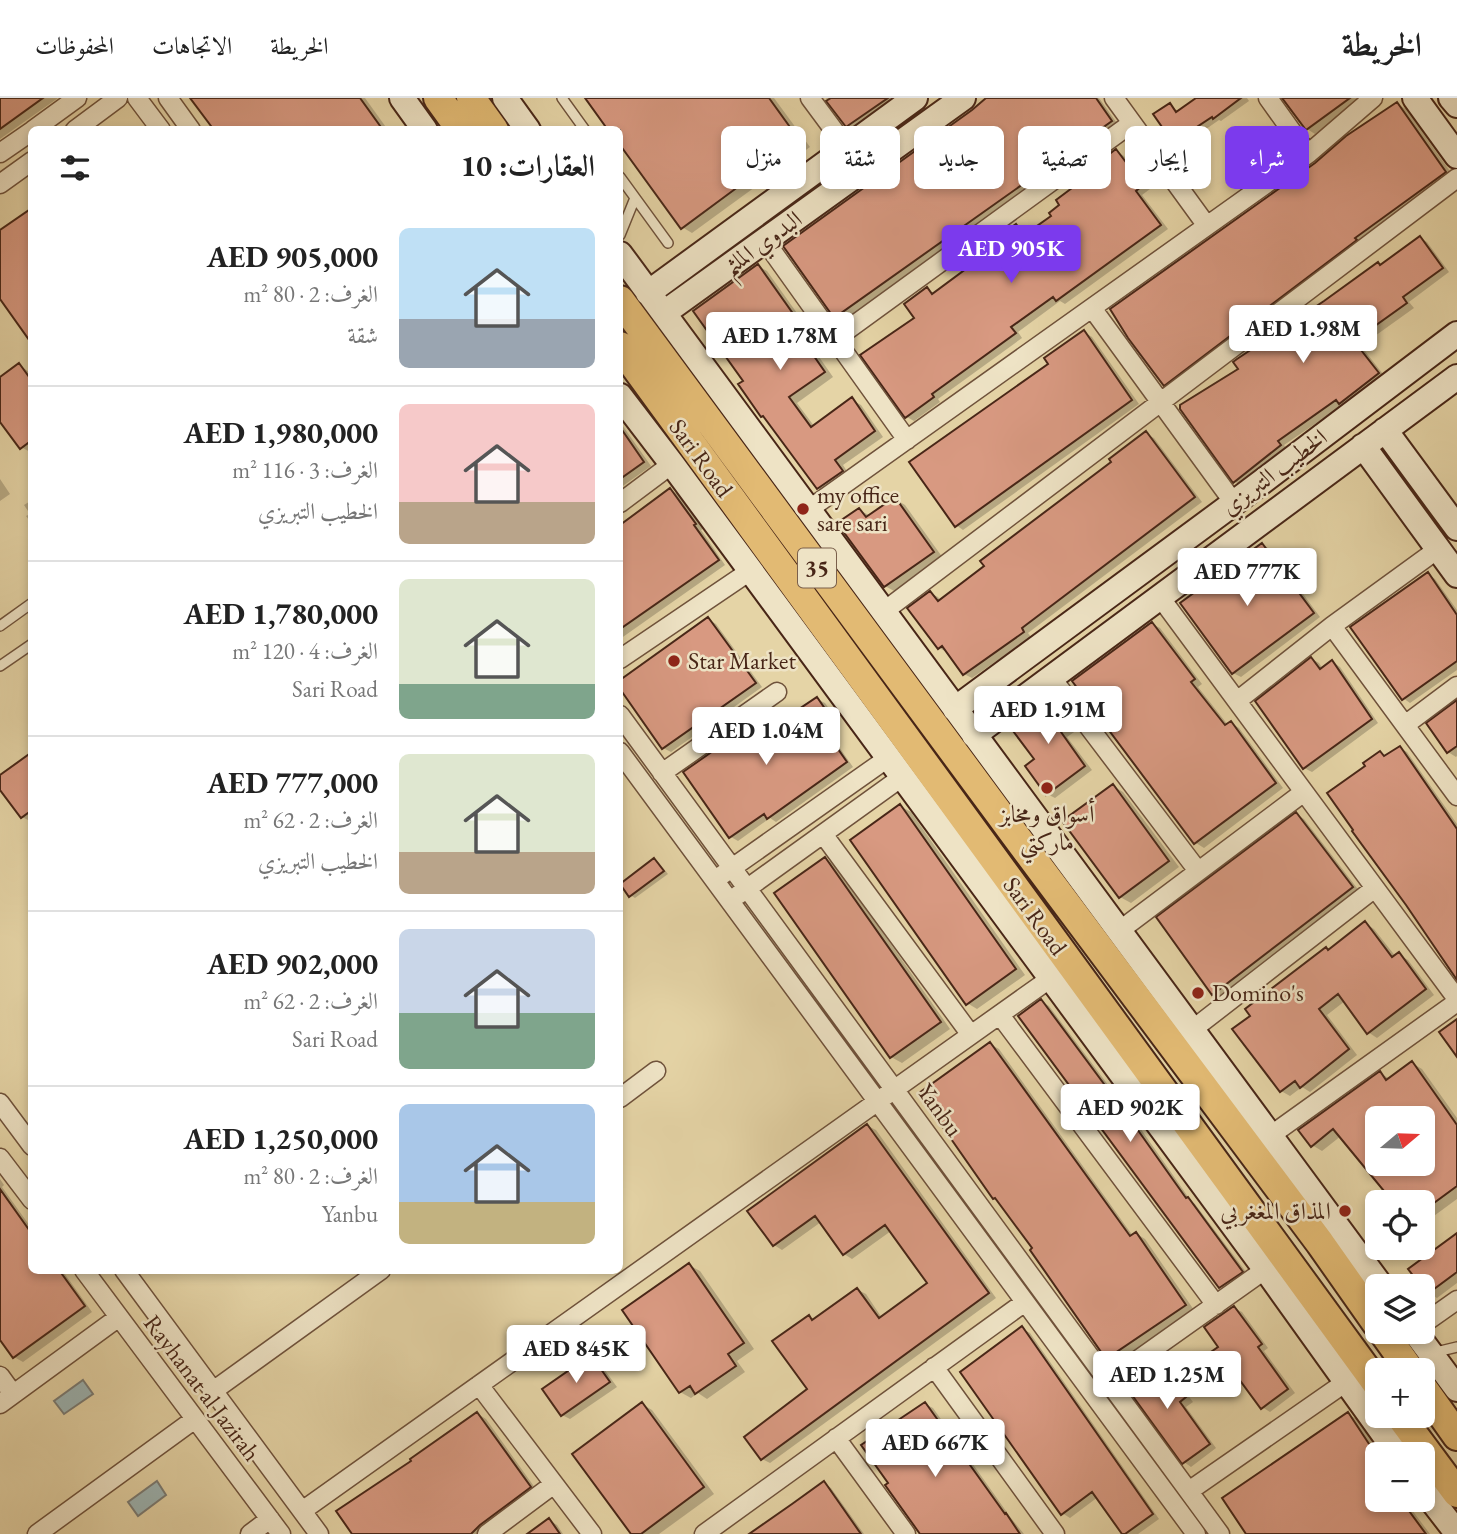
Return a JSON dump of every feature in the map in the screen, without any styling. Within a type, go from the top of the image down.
[{"type":"main road","points":[[402,98],[422,126]]},
{"type":"main road","points":[[438,98],[458,126]]},
{"type":"main road","points":[[471,98],[491,126]]},
{"type":"main road","points":[[505,98],[525,126]]},
{"type":"main road","name":"البدوي الملثم","points":[[877,126],[915,98]]},
{"type":"main road","name":"البدوي الملثم","points":[[664,313],[963,98]]},
{"type":"main road","points":[[1415,98],[1457,156]]},
{"type":"main road","points":[[1451,98],[1457,106]]},
{"type":"main road","name":"البدوي الملثم","points":[[648,293],[820,168]]},
{"type":"main road","points":[[623,258],[1372,1274]]},
{"type":"main road","name":"Sari Road","points":[[623,304],[1365,1307]]},
{"type":"main road","name":"الخطيب التبريزي","points":[[956,709],[1457,334]]},
{"type":"main road","name":"Sari Road","points":[[623,350],[1365,1368]]},
{"type":"main road","name":"الخطيب التبريزي","points":[[974,734],[1457,377]]},
{"type":"main road","points":[[623,400],[1266,1269],[1389,1442]]},
{"type":"main road","points":[[1385,430],[1457,528]]},
{"type":"main road","points":[[1363,446],[1457,575]]},
{"type":"main road","points":[[1398,1344],[1415,1358]]},
{"type":"main road","points":[[1435,1373],[1457,1389]]},
{"type":"main road","points":[[1435,1405],[1457,1436]]},
{"type":"main road","points":[[1410,1428],[1457,1493]]},
{"type":"main road","points":[[1435,1505],[1457,1533]]},
{"type":"street","points":[[38,126],[77,98]]},
{"type":"street","points":[[80,126],[118,98]]},
{"type":"street","points":[[137,98],[158,126]]},
{"type":"street","points":[[168,98],[188,126]]},
{"type":"street","points":[[810,98],[831,126]]},
{"type":"street","points":[[1114,98],[1207,226]]},
{"type":"street","points":[[1268,98],[1288,126]]},
{"type":"street","points":[[1309,153],[1373,98]]},
{"type":"street","points":[[835,338],[1132,123]]},
{"type":"street","points":[[0,153],[28,133]]},
{"type":"street","points":[[0,184],[28,164]]},
{"type":"street","points":[[883,612],[1457,178]]},
{"type":"street","points":[[808,510],[1259,189]]},
{"type":"street","points":[[765,241],[906,440]]},
{"type":"street","points":[[1091,308],[1234,503]]},
{"type":"street","points":[[623,501],[671,464]]},
{"type":"street","points":[[1237,701],[1332,626],[1438,549]]},
{"type":"street","points":[[623,657],[750,571]]},
{"type":"street","points":[[1160,597],[1457,1001],[1270,1136]]},
{"type":"street","points":[[1332,626],[1457,796]]},
{"type":"street","points":[[1052,677],[1198,871]]},
{"type":"street","points":[[1405,725],[1457,686]]},
{"type":"street","points":[[663,773],[777,692]]},
{"type":"street","name":"Yanbu","points":[[623,719],[1220,1534]]},
{"type":"street","name":"Yanbu","points":[[623,756],[1196,1534]]},
{"type":"street","points":[[729,901],[823,834],[895,767]]},
{"type":"street","points":[[714,881],[895,767]]},
{"type":"street","points":[[1119,931],[1304,792]]},
{"type":"street","points":[[823,834],[971,1035]]},
{"type":"street","points":[[1192,1030],[1376,888]]},
{"type":"street","points":[[302,1511],[1051,978]]},
{"type":"street","points":[[1000,1014],[1216,1305]]},
{"type":"street","points":[[623,1096],[656,1072]]},
{"type":"street","points":[[0,1103],[28,1141]]},
{"type":"street","points":[[0,1158],[28,1195]]},
{"type":"street","points":[[1108,1381],[1266,1269]]},
{"type":"street","name":"Rayhanat al Jazirah","points":[[87,1274],[275,1527]]},
{"type":"street","name":"Rayhanat al Jazirah","points":[[127,1274],[319,1534]]},
{"type":"street","points":[[213,1391],[375,1274]]},
{"type":"street","points":[[1435,1316],[1457,1300]]},
{"type":"street","points":[[704,1534],[1025,1302]]},
{"type":"street","points":[[0,1376],[7,1399],[119,1317]]},
{"type":"street","points":[[934,1367],[1055,1534]]},
{"type":"street","points":[[1189,1491],[1346,1382]]},
{"type":"street","points":[[479,1385],[592,1534]]},
{"type":"street","points":[[37,1534],[195,1419]]},
{"type":"street","points":[[836,1438],[906,1534]]},
{"type":"street","points":[[487,1534],[554,1484]]},
{"type":"street","points":[[250,1534],[275,1527]]},
{"type":"lane","points":[[562,98],[582,126]]},
{"type":"lane","points":[[623,181],[668,243]]},
{"type":"lane","points":[[623,228],[635,198]]},
{"type":"lane","points":[[0,626],[28,606]]},
{"type":"lane","points":[[0,666],[28,647]]},
{"type":"lane","points":[[1430,1358],[1457,1347]]},
{"type":"water","points":[[83,1380],[93,1394],[64,1414],[54,1401]]},
{"type":"water","points":[[157,1481],[166,1495],[138,1516],[128,1502]]},
{"type":"building","points":[[0,98],[43,98],[0,129]]},
{"type":"building","points":[[190,98],[360,98],[380,126],[211,126]]},
{"type":"building","points":[[585,98],[769,98],[789,126],[721,126],[721,189],[735,189],[681,229],[623,149],[623,126],[605,126]]},
{"type":"building","points":[[831,98],[888,98],[847,126],[826,101]]},
{"type":"building","points":[[986,98],[1096,98],[1112,121],[1105,126],[1018,126],[1018,188],[834,318],[783,246],[862,189],[900,189],[900,162],[914,152],[914,189],[1004,189],[1004,126],[950,126]]},
{"type":"building","points":[[1196,98],[1241,98],[1213,119],[1212,117],[1198,126],[1161,126],[1153,114],[1170,103],[1176,112]]},
{"type":"building","points":[[1282,98],[1350,98],[1309,128],[1303,126]]},
{"type":"building","points":[[1397,102],[1446,172],[1355,238],[1357,240],[1164,386],[1110,309],[1278,189],[1309,189],[1309,167],[1346,136]]},
{"type":"building","points":[[1116,149],[1125,161],[1125,189],[1138,189],[1136,191],[1161,225],[1056,301],[1053,297],[1011,327],[1016,333],[932,394],[934,397],[905,418],[860,355],[914,318],[904,304],[927,287],[932,294],[1009,237],[1005,232],[1016,224],[1024,235],[1051,216],[1049,213],[1059,205],[1056,200],[1071,189],[1111,189],[1111,153]]},
{"type":"building","points":[[28,211],[28,338],[0,299],[0,230]]},
{"type":"building","points":[[1420,236],[1443,268],[1403,297],[1407,303],[1354,341],[1379,373],[1339,404],[1336,400],[1278,441],[1281,445],[1233,483],[1180,409],[1180,405],[1238,369],[1233,362],[1237,359]]},
{"type":"building","points":[[758,264],[806,332],[800,336],[825,372],[789,397],[811,427],[852,397],[875,431],[835,460],[843,471],[817,489],[738,384],[743,381],[693,311]]},
{"type":"building","points":[[1084,330],[1132,400],[955,527],[909,462],[1048,364],[1044,358]]},
{"type":"building","points":[[19,363],[28,375],[28,443],[20,449],[0,422],[0,377]]},
{"type":"building","points":[[623,431],[644,462],[623,477]]},
{"type":"building","points":[[1146,431],[1195,497],[1022,628],[1024,632],[963,675],[942,646],[938,649],[907,608],[930,591],[938,601],[984,566],[980,561],[1111,462],[1109,459]]},
{"type":"building","points":[[670,488],[719,560],[623,627],[623,523]]},
{"type":"building","points":[[895,497],[934,552],[884,587],[837,523],[859,508],[866,517]]},
{"type":"building","points":[[1262,543],[1314,613],[1232,674],[1180,603]]},
{"type":"building","points":[[1428,572],[1457,615],[1457,661],[1402,700],[1350,627]]},
{"type":"building","points":[[708,617],[756,683],[662,749],[623,693],[623,678]]},
{"type":"building","points":[[1152,622],[1195,679],[1191,682],[1225,725],[1231,721],[1276,783],[1194,844],[1072,681]]},
{"type":"building","points":[[1311,657],[1320,669],[1332,660],[1372,719],[1303,769],[1255,701]]},
{"type":"building","points":[[817,697],[832,719],[822,726],[847,762],[767,819],[764,814],[729,838],[683,772],[770,711],[778,723]]},
{"type":"building","points":[[1050,698],[1070,725],[1061,732],[1085,766],[1046,795],[1025,766],[1034,759],[1010,727]]},
{"type":"building","points":[[1457,700],[1457,746],[1447,753],[1426,723]]},
{"type":"building","points":[[1400,746],[1457,829],[1457,980],[1327,793],[1365,766],[1363,763],[1380,751],[1384,756]]},
{"type":"building","points":[[28,755],[28,813],[21,818],[0,790],[0,775]]},
{"type":"building","points":[[1113,784],[1169,861],[1119,898],[1062,821]]},
{"type":"building","points":[[900,804],[1016,969],[966,1005],[850,840]]},
{"type":"building","points":[[1296,812],[1353,887],[1212,995],[1156,917]]},
{"type":"building","points":[[825,857],[941,1022],[890,1058],[774,893]]},
{"type":"building","points":[[654,858],[664,871],[629,897],[623,888],[623,882]]},
{"type":"building","points":[[1365,921],[1392,957],[1399,952],[1426,989],[1367,1034],[1338,994],[1319,1009],[1349,1049],[1300,1088],[1295,1081],[1280,1092],[1232,1029],[1250,1016],[1245,1009]]},
{"type":"building","points":[[1041,999],[1243,1272],[1219,1288],[1018,1016]]},
{"type":"building","points":[[1457,1019],[1457,1057],[1439,1032]]},
{"type":"building","points":[[990,1042],[1130,1236],[1136,1232],[1186,1305],[1106,1359],[1030,1250],[1032,1248],[995,1198],[993,1199],[919,1093]]},
{"type":"building","points":[[1412,1061],[1457,1125],[1457,1186],[1435,1202],[1435,1190],[1383,1190],[1372,1176],[1435,1176],[1435,1106],[1365,1106],[1365,1168],[1333,1129],[1311,1147],[1298,1130],[1380,1071],[1386,1080]]},
{"type":"building","points":[[867,1124],[989,1293],[761,1460],[744,1437],[807,1389],[772,1341],[809,1315],[812,1320],[857,1288],[879,1318],[927,1283],[885,1225],[843,1255],[815,1216],[773,1246],[747,1211]]},
{"type":"building","points":[[0,1189],[28,1228],[28,1274],[62,1274],[85,1306],[13,1358],[0,1340]]},
{"type":"building","points":[[1457,1233],[1457,1272],[1435,1288],[1435,1274],[1412,1274],[1408,1269],[1420,1260],[1435,1260],[1435,1249]]},
{"type":"building","points":[[689,1263],[744,1343],[728,1354],[736,1366],[695,1394],[690,1386],[679,1393],[622,1310]]},
{"type":"building","points":[[1234,1306],[1262,1344],[1258,1347],[1288,1389],[1261,1409],[1230,1367],[1209,1382],[1195,1363],[1218,1347],[1204,1327]]},
{"type":"building","points":[[1022,1326],[1153,1514],[1125,1534],[1122,1534],[1092,1492],[1061,1515],[960,1372]]},
{"type":"building","points":[[591,1355],[610,1382],[561,1416],[542,1389]]},
{"type":"building","points":[[1158,1359],[1186,1397],[1180,1402],[1210,1444],[1182,1464],[1124,1384]]},
{"type":"building","points":[[642,1402],[704,1487],[641,1534],[631,1534],[572,1454]]},
{"type":"building","points":[[925,1402],[1020,1534],[920,1534],[861,1445]]},
{"type":"building","points":[[477,1412],[531,1487],[471,1534],[352,1534],[336,1511],[411,1461],[410,1459]]},
{"type":"building","points":[[1348,1412],[1368,1442],[1365,1442],[1365,1512],[1410,1512],[1426,1534],[1246,1534],[1222,1498]]},
{"type":"building","points":[[824,1481],[861,1534],[749,1534],[792,1504]]},
{"type":"building","points":[[549,1518],[560,1534],[527,1534]]},
{"type":"place","name":"my office sare sari","points":[[803,509]]},
{"type":"place","name":"Star Market","points":[[674,661]]},
{"type":"place","name":"أسواق ومخابز ماركتي","points":[[1047,788]]},
{"type":"place","name":"Domino's","points":[[1198,993]]},
{"type":"place","name":"المذاق المغغربي","points":[[1345,1211]]}]
